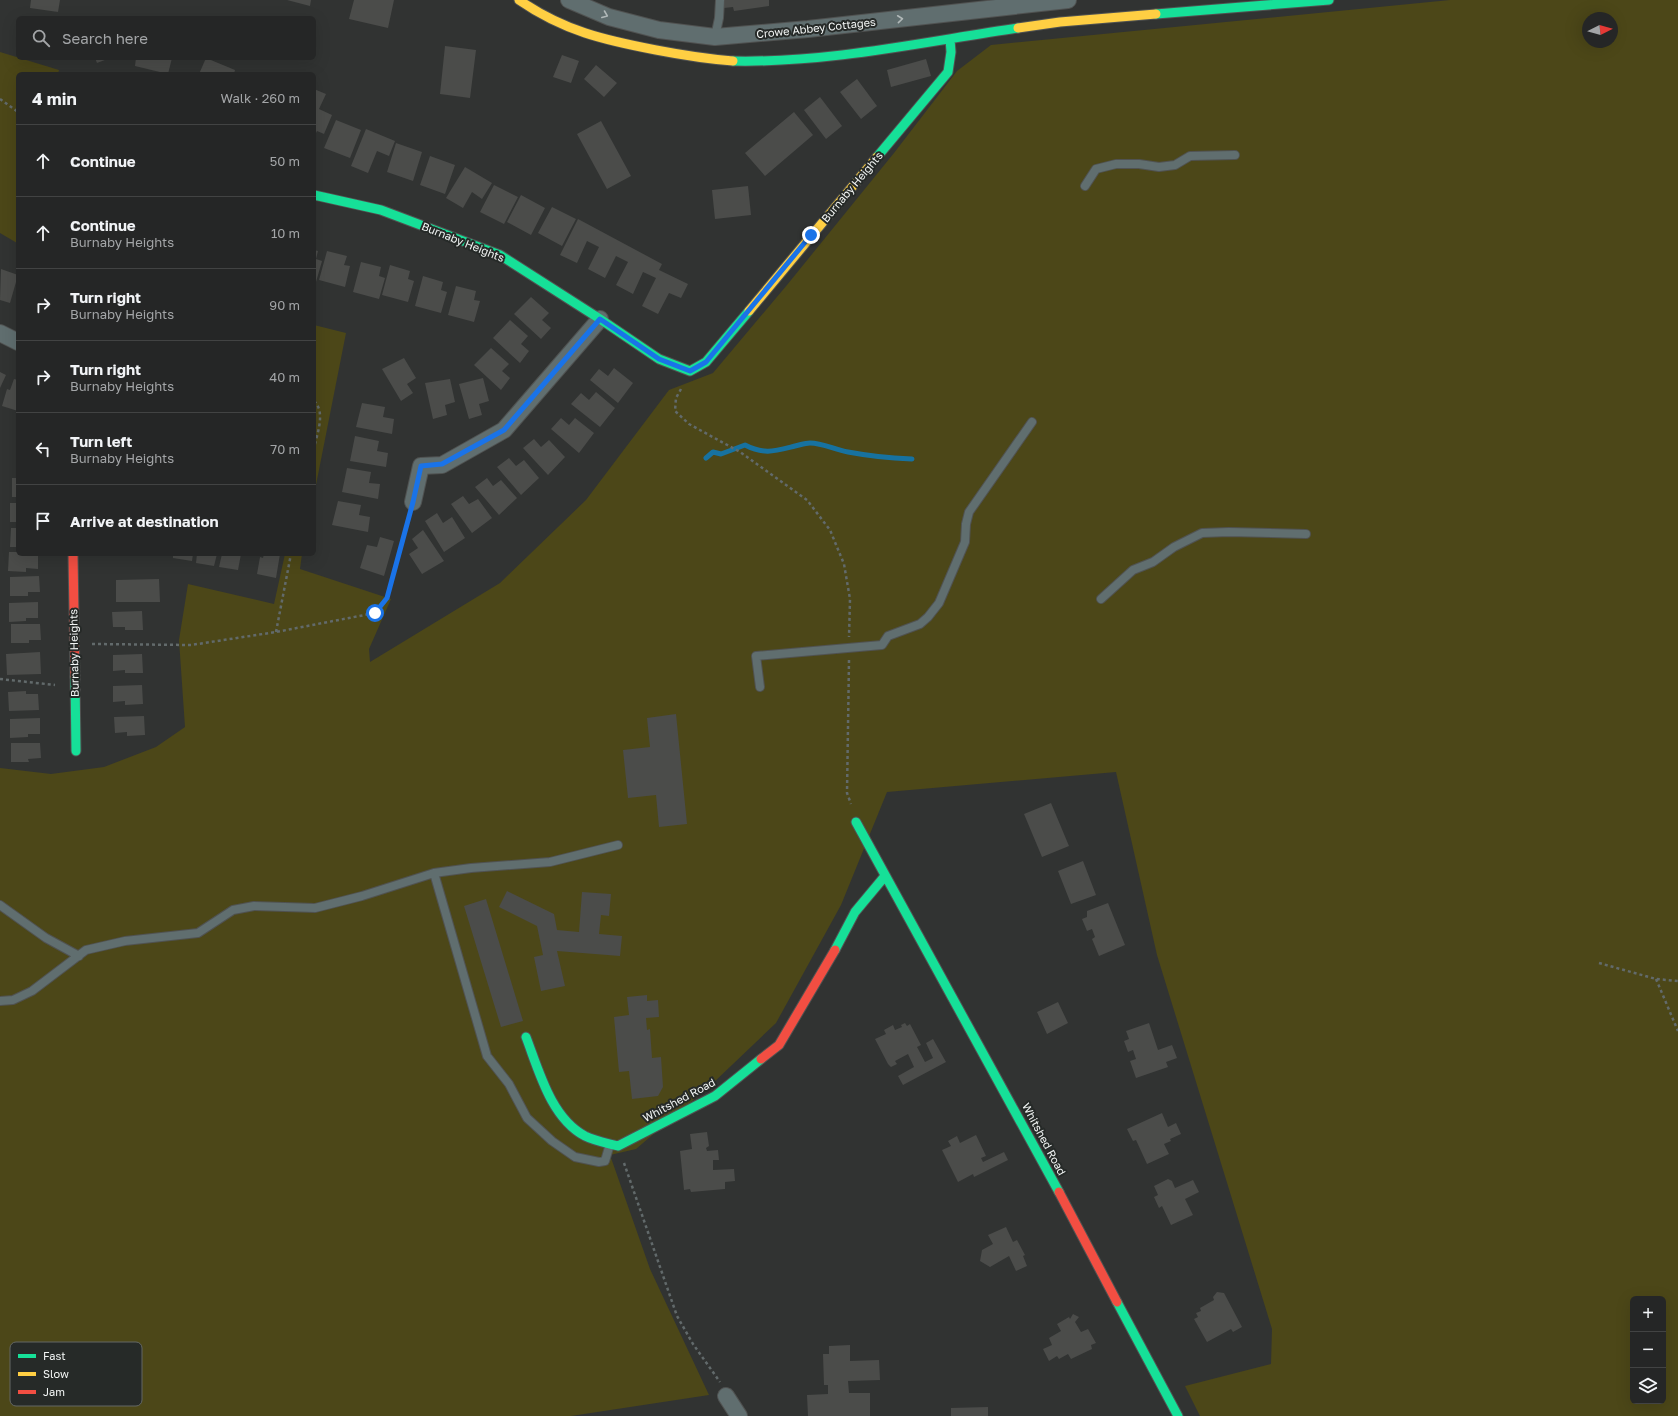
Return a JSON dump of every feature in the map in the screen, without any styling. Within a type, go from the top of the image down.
[{"type":"street","points":[[519,0],[551,21],[583,34],[623,44],[696,57],[742,61],[782,60],[855,53],[1061,22],[1283,2],[1329,0]]},
{"type":"street","name":"Crowe Abbey Cottages","points":[[569,0],[609,17],[659,30],[715,37],[808,29],[1068,0]]},
{"type":"street","name":"Burnaby Heights","points":[[316,195],[381,210],[500,255],[659,359],[690,371],[706,362],[948,72],[951,52],[950,39]]},
{"type":"street","points":[[413,502],[421,466],[442,464],[504,430],[600,319]]},
{"type":"street","points":[[0,333],[16,341]]},
{"type":"street","name":"Burnaby Heights","points":[[73,556],[76,751]]},
{"type":"street","name":"Whitshed Road","points":[[856,822],[1009,1101],[1178,1416]]},
{"type":"street","name":"Whitshed Road","points":[[614,1144],[715,1096],[779,1045],[824,970],[855,912],[885,876]]},
{"type":"street","points":[[526,1037],[543,1084],[565,1120],[584,1136],[614,1144]]},
{"type":"street","points":[[726,1396],[739,1416]]},
{"type":"lane","points":[[715,37],[719,18],[720,0]]},
{"type":"lane","points":[[1085,186],[1096,169],[1116,164],[1139,164],[1159,167],[1175,165],[1190,156],[1235,155]]},
{"type":"lane","points":[[760,687],[756,656],[882,645],[888,636],[920,624],[928,617],[939,603],[965,542],[966,524],[969,512],[1032,422]]},
{"type":"lane","points":[[1101,599],[1133,570],[1153,562],[1174,547],[1202,533],[1229,532],[1306,534]]},
{"type":"lane","points":[[0,1002],[13,1000],[32,991],[86,950],[125,941],[198,933],[233,910],[254,906],[315,908],[362,896],[434,873],[472,868],[550,862],[618,845]]},
{"type":"lane","points":[[434,873],[487,1056],[509,1084],[527,1118],[552,1141],[575,1157],[599,1162],[604,1161],[614,1144]]},
{"type":"lane","points":[[0,905],[46,938],[79,956]]},
{"type":"path","points":[[0,99],[16,111]]},
{"type":"path","points":[[690,371],[676,398],[675,411],[689,424],[740,452],[807,500],[830,530],[844,564],[850,599],[847,793],[856,822]]},
{"type":"path","points":[[316,402],[318,404],[320,420],[316,439]]},
{"type":"path","points":[[74,644],[191,646],[276,632],[375,613],[387,598],[413,502]]},
{"type":"path","points":[[276,632],[291,556]]},
{"type":"path","points":[[0,679],[75,687]]},
{"type":"path","points":[[1599,963],[1656,979],[1678,981]]},
{"type":"path","points":[[1656,979],[1678,1031]]},
{"type":"path","points":[[614,1144],[677,1316],[693,1344],[720,1382],[726,1396]]},
{"type":"shaded area","points":[[1450,0],[1678,0],[1678,1416],[1200,1416],[1185,1386],[1271,1364],[1272,1329],[1157,955],[1116,772],[887,792],[841,905],[776,1023],[712,1084],[636,1149],[610,1155],[650,1269],[709,1395],[571,1416],[0,1416],[0,768],[51,774],[104,767],[156,747],[185,727],[179,640],[188,584],[274,604],[285,556],[302,556],[300,569],[391,599],[369,649],[370,662],[500,583],[586,500],[669,390],[713,373],[787,285],[894,153],[957,71],[991,45]]},
{"type":"shaded area","points":[[0,52],[16,57],[16,60],[26,60],[59,70],[58,72],[16,72],[16,242],[0,233]]},
{"type":"shaded area","points":[[316,326],[346,333],[316,485]]},
{"type":"building","points":[[31,0],[60,0],[58,12],[30,8]]},
{"type":"building","points":[[287,0],[311,0],[310,6]]},
{"type":"building","points":[[354,0],[394,0],[388,28],[349,19]]},
{"type":"building","points":[[723,0],[769,0],[769,6],[734,11],[733,7],[724,8]]},
{"type":"building","points":[[445,46],[476,50],[470,98],[440,94]]},
{"type":"building","points":[[562,55],[579,61],[571,83],[553,77]]},
{"type":"building","points":[[926,59],[931,76],[891,87],[887,70]]},
{"type":"building","points":[[96,60],[105,60],[97,63]]},
{"type":"building","points":[[136,60],[172,60],[168,72],[160,72],[135,66]]},
{"type":"building","points":[[205,60],[211,60],[235,70],[234,72],[200,72]]},
{"type":"building","points":[[596,65],[617,83],[604,97],[584,79]]},
{"type":"building","points":[[857,79],[877,106],[861,119],[840,92]]},
{"type":"building","points":[[316,90],[326,94],[319,109],[332,115],[324,134],[317,131],[316,133]]},
{"type":"building","points":[[820,97],[842,126],[826,139],[804,110]]},
{"type":"building","points":[[794,112],[813,135],[765,176],[745,153]]},
{"type":"building","points":[[336,120],[361,130],[350,158],[324,148]]},
{"type":"building","points":[[601,121],[631,176],[607,189],[577,134]]},
{"type":"building","points":[[366,129],[395,141],[389,156],[377,151],[368,173],[351,166]]},
{"type":"building","points":[[396,143],[422,152],[413,181],[387,172]]},
{"type":"building","points":[[430,156],[455,165],[445,194],[420,185]]},
{"type":"building","points":[[465,167],[492,183],[482,199],[472,192],[463,208],[446,198]]},
{"type":"building","points":[[494,185],[518,197],[504,224],[480,212]]},
{"type":"building","points":[[748,186],[751,215],[715,219],[712,190]]},
{"type":"building","points":[[521,195],[545,208],[531,235],[507,222]]},
{"type":"building","points":[[552,207],[576,219],[562,246],[538,233]]},
{"type":"building","points":[[578,219],[662,264],[659,270],[688,284],[681,298],[669,293],[658,314],[642,306],[656,278],[643,272],[633,294],[616,285],[628,262],[616,256],[605,278],[588,269],[599,247],[587,241],[577,263],[560,255]]},
{"type":"building","points":[[327,251],[347,256],[344,265],[350,266],[345,287],[319,280]]},
{"type":"building","points":[[316,259],[322,261],[316,282]]},
{"type":"building","points":[[361,262],[381,267],[379,276],[385,278],[379,299],[353,292]]},
{"type":"building","points":[[390,265],[410,271],[408,279],[414,281],[408,302],[382,295]]},
{"type":"building","points":[[1,269],[16,274],[16,282],[10,303],[0,300]]},
{"type":"building","points":[[423,276],[443,282],[441,290],[447,292],[441,313],[415,306]]},
{"type":"building","points":[[456,286],[476,291],[474,300],[480,301],[474,322],[448,315]]},
{"type":"building","points":[[531,297],[549,313],[542,320],[551,328],[541,339],[514,314]]},
{"type":"building","points":[[510,320],[528,336],[521,344],[529,351],[520,363],[493,338]]},
{"type":"building","points":[[491,348],[509,364],[502,371],[510,378],[501,390],[474,365]]},
{"type":"building","points":[[404,358],[416,378],[407,384],[413,393],[401,401],[382,369]]},
{"type":"building","points":[[614,368],[633,383],[618,403],[590,380],[599,369],[608,376]]},
{"type":"building","points":[[0,372],[6,375],[0,388]]},
{"type":"building","points":[[483,378],[489,401],[479,404],[482,415],[469,419],[459,384]]},
{"type":"building","points":[[14,379],[16,380],[16,410],[2,406],[7,389],[10,390]]},
{"type":"building","points":[[450,379],[455,402],[445,405],[447,415],[433,419],[425,383]]},
{"type":"building","points":[[596,392],[615,408],[600,427],[571,404],[581,393],[589,400]]},
{"type":"building","points":[[362,403],[385,407],[383,417],[394,419],[392,434],[356,427]]},
{"type":"building","points":[[561,418],[569,425],[575,418],[594,433],[579,453],[551,429]]},
{"type":"building","points":[[355,436],[379,441],[377,451],[388,453],[386,467],[350,461]]},
{"type":"building","points":[[534,439],[541,447],[549,440],[565,457],[548,475],[523,448]]},
{"type":"building","points":[[509,458],[516,466],[524,460],[539,478],[521,495],[497,467]]},
{"type":"building","points":[[347,468],[371,472],[369,483],[380,484],[378,499],[342,492]]},
{"type":"building","points":[[12,478],[16,478],[16,497],[12,497]]},
{"type":"building","points":[[487,478],[493,486],[501,480],[517,498],[499,515],[475,487]]},
{"type":"building","points":[[463,496],[469,504],[478,499],[492,518],[472,533],[451,504]]},
{"type":"building","points":[[338,501],[361,505],[359,515],[370,517],[368,532],[332,525]]},
{"type":"building","points":[[10,503],[16,503],[16,522],[10,522]]},
{"type":"building","points":[[437,513],[443,523],[452,517],[465,538],[444,552],[425,521]]},
{"type":"building","points":[[11,528],[16,528],[16,547],[10,547]]},
{"type":"building","points":[[423,530],[444,561],[422,574],[409,554],[418,548],[412,539]]},
{"type":"building","points":[[380,537],[394,541],[384,576],[360,568],[367,545],[377,547]]},
{"type":"building","points":[[9,552],[16,552],[16,556],[38,556],[38,569],[26,568],[26,572],[8,571]]},
{"type":"building","points":[[173,556],[193,556],[192,561],[173,558]]},
{"type":"building","points":[[197,556],[216,556],[214,566],[196,563]]},
{"type":"building","points":[[222,556],[241,556],[238,570],[219,567]]},
{"type":"building","points":[[264,556],[280,556],[276,578],[257,574],[260,557],[263,558]]},
{"type":"building","points":[[39,576],[40,592],[28,592],[28,596],[10,596],[10,577]]},
{"type":"building","points":[[159,579],[160,602],[116,602],[116,580]]},
{"type":"building","points":[[38,602],[38,618],[26,618],[26,621],[9,622],[9,603]]},
{"type":"building","points":[[142,611],[143,630],[125,630],[125,627],[113,627],[112,612]]},
{"type":"building","points":[[11,624],[40,624],[41,640],[29,640],[29,643],[11,643]]},
{"type":"building","points":[[40,652],[41,674],[7,675],[6,654]]},
{"type":"building","points":[[142,654],[143,673],[125,673],[125,670],[113,671],[113,655]]},
{"type":"building","points":[[142,685],[143,704],[125,705],[125,701],[113,702],[113,686]]},
{"type":"building","points":[[26,691],[26,694],[38,694],[39,710],[9,711],[8,692]]},
{"type":"building","points":[[676,714],[687,824],[659,827],[656,795],[628,798],[623,750],[650,747],[647,718]]},
{"type":"building","points":[[144,716],[145,735],[127,736],[127,732],[115,733],[114,717]]},
{"type":"building","points":[[40,718],[40,734],[28,734],[28,737],[10,738],[10,719]]},
{"type":"building","points":[[11,743],[40,743],[41,758],[28,759],[29,762],[11,762]]},
{"type":"building","points":[[1051,803],[1069,846],[1042,857],[1024,814]]},
{"type":"building","points":[[1083,861],[1096,895],[1071,904],[1058,871]]},
{"type":"building","points":[[507,891],[554,914],[557,930],[579,932],[582,892],[611,894],[609,916],[601,915],[599,934],[622,936],[620,956],[557,951],[565,986],[541,991],[534,957],[543,955],[537,926],[499,907]]},
{"type":"building","points":[[486,899],[523,1021],[501,1027],[464,906]]},
{"type":"building","points":[[1108,903],[1125,945],[1099,956],[1092,939],[1095,937],[1092,929],[1087,931],[1082,919],[1087,917],[1087,911]]},
{"type":"building","points":[[647,995],[647,1001],[658,1000],[659,1017],[646,1018],[647,1030],[650,1029],[652,1058],[661,1057],[663,1087],[658,1096],[632,1099],[629,1071],[619,1072],[614,1017],[629,1015],[627,997]]},
{"type":"building","points":[[1058,1002],[1068,1023],[1047,1034],[1037,1012]]},
{"type":"building","points":[[905,1023],[907,1026],[910,1024],[921,1045],[917,1047],[925,1062],[933,1058],[926,1043],[933,1039],[946,1062],[903,1085],[898,1076],[914,1067],[908,1054],[895,1061],[897,1064],[891,1067],[875,1039],[886,1034],[884,1030],[893,1025],[895,1030],[902,1027],[901,1025]]},
{"type":"building","points":[[1149,1023],[1158,1050],[1172,1045],[1177,1058],[1166,1062],[1168,1067],[1136,1078],[1130,1061],[1136,1059],[1133,1050],[1128,1052],[1124,1041],[1129,1039],[1126,1031]]},
{"type":"building","points":[[1162,1113],[1168,1127],[1176,1123],[1181,1134],[1170,1139],[1171,1141],[1164,1144],[1169,1154],[1147,1164],[1136,1140],[1133,1141],[1127,1129]]},
{"type":"building","points":[[707,1132],[709,1146],[706,1148],[707,1151],[718,1150],[719,1160],[713,1160],[713,1170],[734,1169],[735,1181],[725,1182],[725,1189],[691,1192],[690,1189],[684,1190],[680,1151],[692,1149],[690,1134]]},
{"type":"building","points":[[976,1135],[986,1156],[981,1158],[983,1162],[1004,1152],[1008,1160],[974,1177],[973,1174],[958,1182],[942,1150],[951,1146],[948,1141],[957,1136],[960,1143]]},
{"type":"building","points":[[1168,1179],[1172,1181],[1175,1188],[1193,1180],[1199,1192],[1185,1199],[1193,1215],[1171,1225],[1162,1206],[1159,1208],[1154,1197],[1158,1195],[1154,1186]]},
{"type":"building","points":[[1006,1227],[1013,1242],[1017,1240],[1025,1255],[1023,1256],[1027,1266],[1016,1271],[1009,1256],[990,1267],[980,1261],[982,1250],[993,1244],[988,1235]]},
{"type":"building","points":[[1217,1292],[1224,1293],[1242,1327],[1233,1332],[1231,1329],[1207,1342],[1194,1319],[1198,1317],[1196,1313],[1201,1311],[1200,1308],[1214,1300],[1213,1297]]},
{"type":"building","points":[[1073,1314],[1079,1317],[1075,1322],[1081,1332],[1088,1329],[1096,1343],[1091,1345],[1092,1349],[1071,1359],[1068,1354],[1059,1359],[1057,1356],[1049,1361],[1043,1349],[1052,1345],[1049,1338],[1061,1331],[1057,1324],[1069,1317],[1070,1319]]},
{"type":"building","points":[[850,1345],[850,1361],[879,1360],[880,1380],[848,1381],[849,1393],[870,1393],[870,1416],[808,1416],[807,1395],[828,1394],[828,1385],[824,1385],[823,1354],[829,1354],[829,1346]]},
{"type":"building","points":[[988,1407],[988,1416],[951,1416],[951,1408]]},
{"type":"waterway","points":[[706,458],[713,452],[721,454],[745,445],[758,450],[770,451],[810,443],[820,444],[843,451],[880,457],[912,459]]},
{"type":"traffic: fast","points":[[1156,14],[1329,0]]},
{"type":"traffic: fast","points":[[733,61],[805,59],[840,55],[1018,28]]},
{"type":"traffic: fast","points":[[877,157],[948,72],[951,52],[950,39]]},
{"type":"traffic: fast","points":[[316,195],[381,210],[500,255],[659,359],[690,371],[706,362],[749,311]]},
{"type":"traffic: fast","points":[[75,677],[76,751]]},
{"type":"traffic: fast","points":[[856,822],[1059,1192]]},
{"type":"traffic: fast","points":[[835,950],[855,912],[885,876]]},
{"type":"traffic: fast","points":[[526,1037],[541,1079],[563,1118],[573,1128],[585,1136],[597,1141],[618,1146],[715,1096],[761,1059]]},
{"type":"traffic: fast","points":[[1117,1302],[1178,1416]]},
{"type":"traffic: slow","points":[[519,0],[536,11],[568,27],[602,38],[675,54],[733,61]]},
{"type":"traffic: slow","points":[[1018,28],[1060,22],[1156,14]]},
{"type":"traffic: slow","points":[[749,311],[877,157]]},
{"type":"traffic: jam","points":[[73,556],[75,677]]},
{"type":"traffic: jam","points":[[761,1059],[779,1045],[835,950]]},
{"type":"traffic: jam","points":[[1059,1192],[1117,1302]]},
{"type":"route","points":[[375,613],[387,598],[413,502],[421,466],[442,464],[504,430],[600,319],[659,359],[690,371],[706,362],[811,235]]}]
